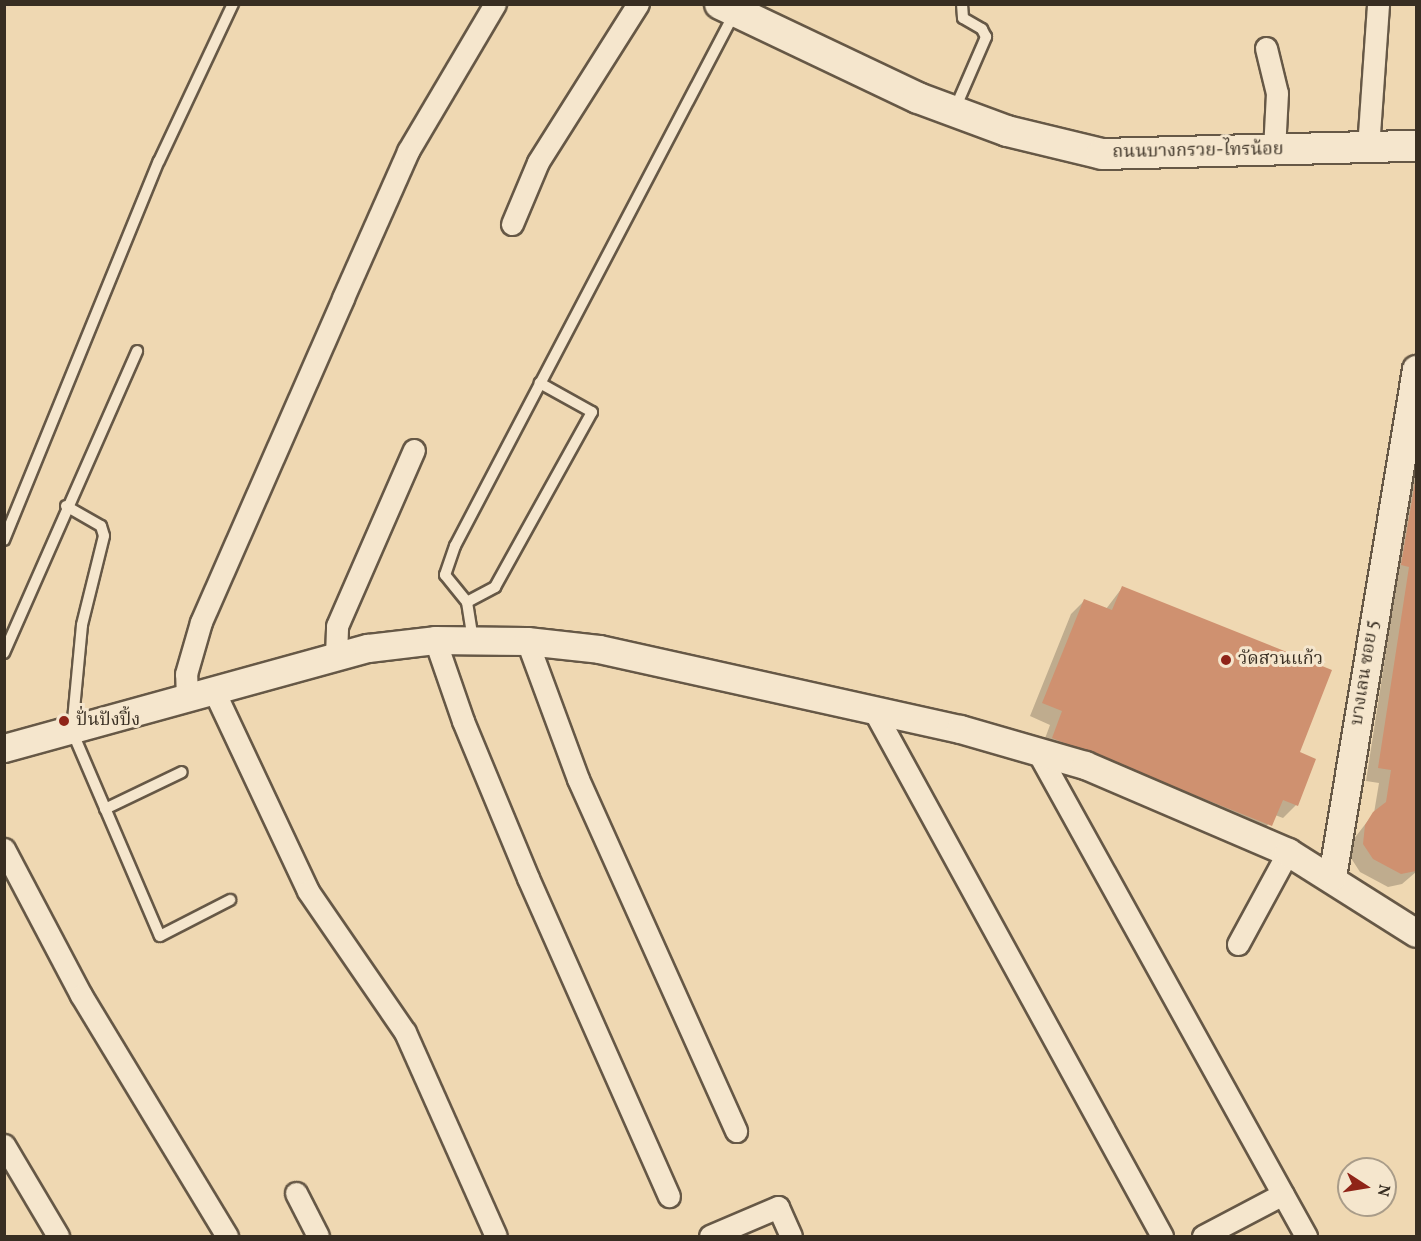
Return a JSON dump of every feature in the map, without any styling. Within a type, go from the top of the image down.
[{"type":"main road","name":"ถนนบางกรวย-ไทรน้อย","points":[[728,8],[918,98],[1007,131],[1102,154],[1416,146]]},
{"type":"street","points":[[187,698],[186,674],[201,622],[343,298],[408,152],[495,4]]},
{"type":"street","points":[[512,224],[538,162],[639,4]]},
{"type":"street","points":[[1368,148],[1377,4]]},
{"type":"street","points":[[1266,48],[1277,93],[1274,150]]},
{"type":"street","name":"บางเลน ซอย 5","points":[[1332,877],[1416,369]]},
{"type":"street","points":[[336,657],[337,626],[414,450]]},
{"type":"street","points":[[4,748],[368,648],[435,640],[472,640],[527,641],[599,649],[873,709],[1036,749],[1085,765],[1288,852],[1332,877],[1416,933]]},
{"type":"street","points":[[435,640],[463,721],[528,878],[669,1196]]},
{"type":"street","points":[[527,641],[578,780],[736,1131]]},
{"type":"street","points":[[214,691],[308,891],[405,1032],[496,1236]]},
{"type":"street","points":[[873,709],[1162,1236]]},
{"type":"street","points":[[1036,749],[1306,1236]]},
{"type":"street","points":[[4,849],[81,995],[227,1236]]},
{"type":"street","points":[[1238,944],[1288,852]]},
{"type":"street","points":[[4,1145],[58,1236]]},
{"type":"street","points":[[296,1193],[318,1236]]},
{"type":"street","points":[[1203,1236],[1283,1194]]},
{"type":"street","points":[[710,1236],[778,1207],[791,1236]]},
{"type":"lane","points":[[4,540],[159,161],[233,4]]},
{"type":"lane","points":[[954,111],[986,37],[982,29],[963,18],[962,4]]},
{"type":"lane","points":[[472,640],[467,602],[445,575],[452,556],[728,8]]},
{"type":"lane","points":[[4,653],[66,506],[137,351]]},
{"type":"lane","points":[[467,602],[495,587],[592,412],[540,383]]},
{"type":"lane","points":[[66,506],[102,526],[105,536],[82,625],[74,679],[72,731],[160,936],[230,900]]},
{"type":"lane","points":[[105,809],[182,772]]},
{"type":"building","points":[[1416,476],[1416,871],[1401,874],[1373,859],[1363,844],[1365,825],[1373,812],[1386,802],[1391,770],[1378,768],[1409,567],[1401,565]]},
{"type":"building","points":[[1122,586],[1332,670],[1300,752],[1316,759],[1298,806],[1283,800],[1272,826],[1052,738],[1062,711],[1042,703],[1084,599],[1112,610]]},
{"type":"place","name":"วัดสวนแก้ว","points":[[1226,660]]},
{"type":"place","name":"ปั่นปังปิ้ง","points":[[64,721]]}]
